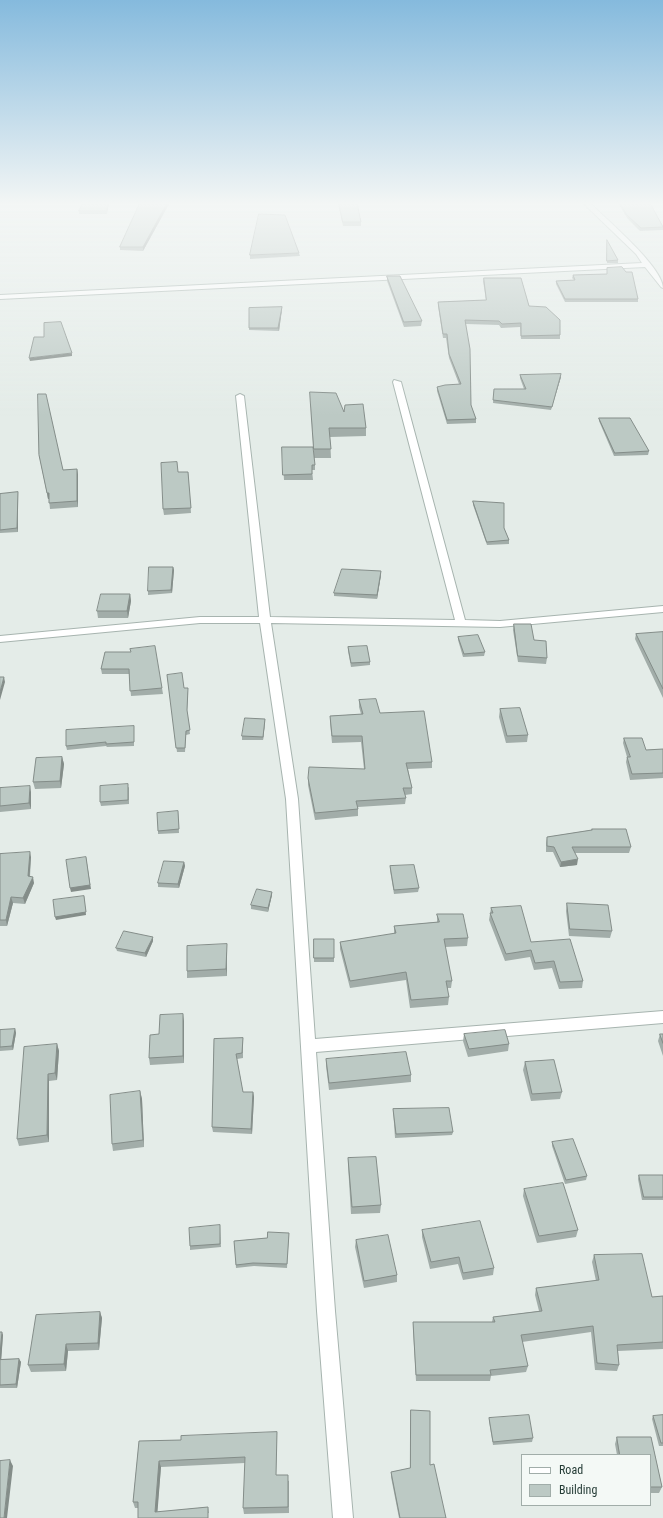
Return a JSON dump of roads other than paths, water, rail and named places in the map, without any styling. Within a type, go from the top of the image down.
[{"type":"street","points":[[0,297],[468,274]]},
{"type":"street","points":[[653,274],[663,286]]},
{"type":"street","points":[[397,382],[461,623]]},
{"type":"street","points":[[240,396],[265,620],[292,799],[343,1518]]},
{"type":"street","points":[[0,639],[200,620],[500,624],[663,609]]},
{"type":"street","points":[[309,1046],[663,1017]]}]
